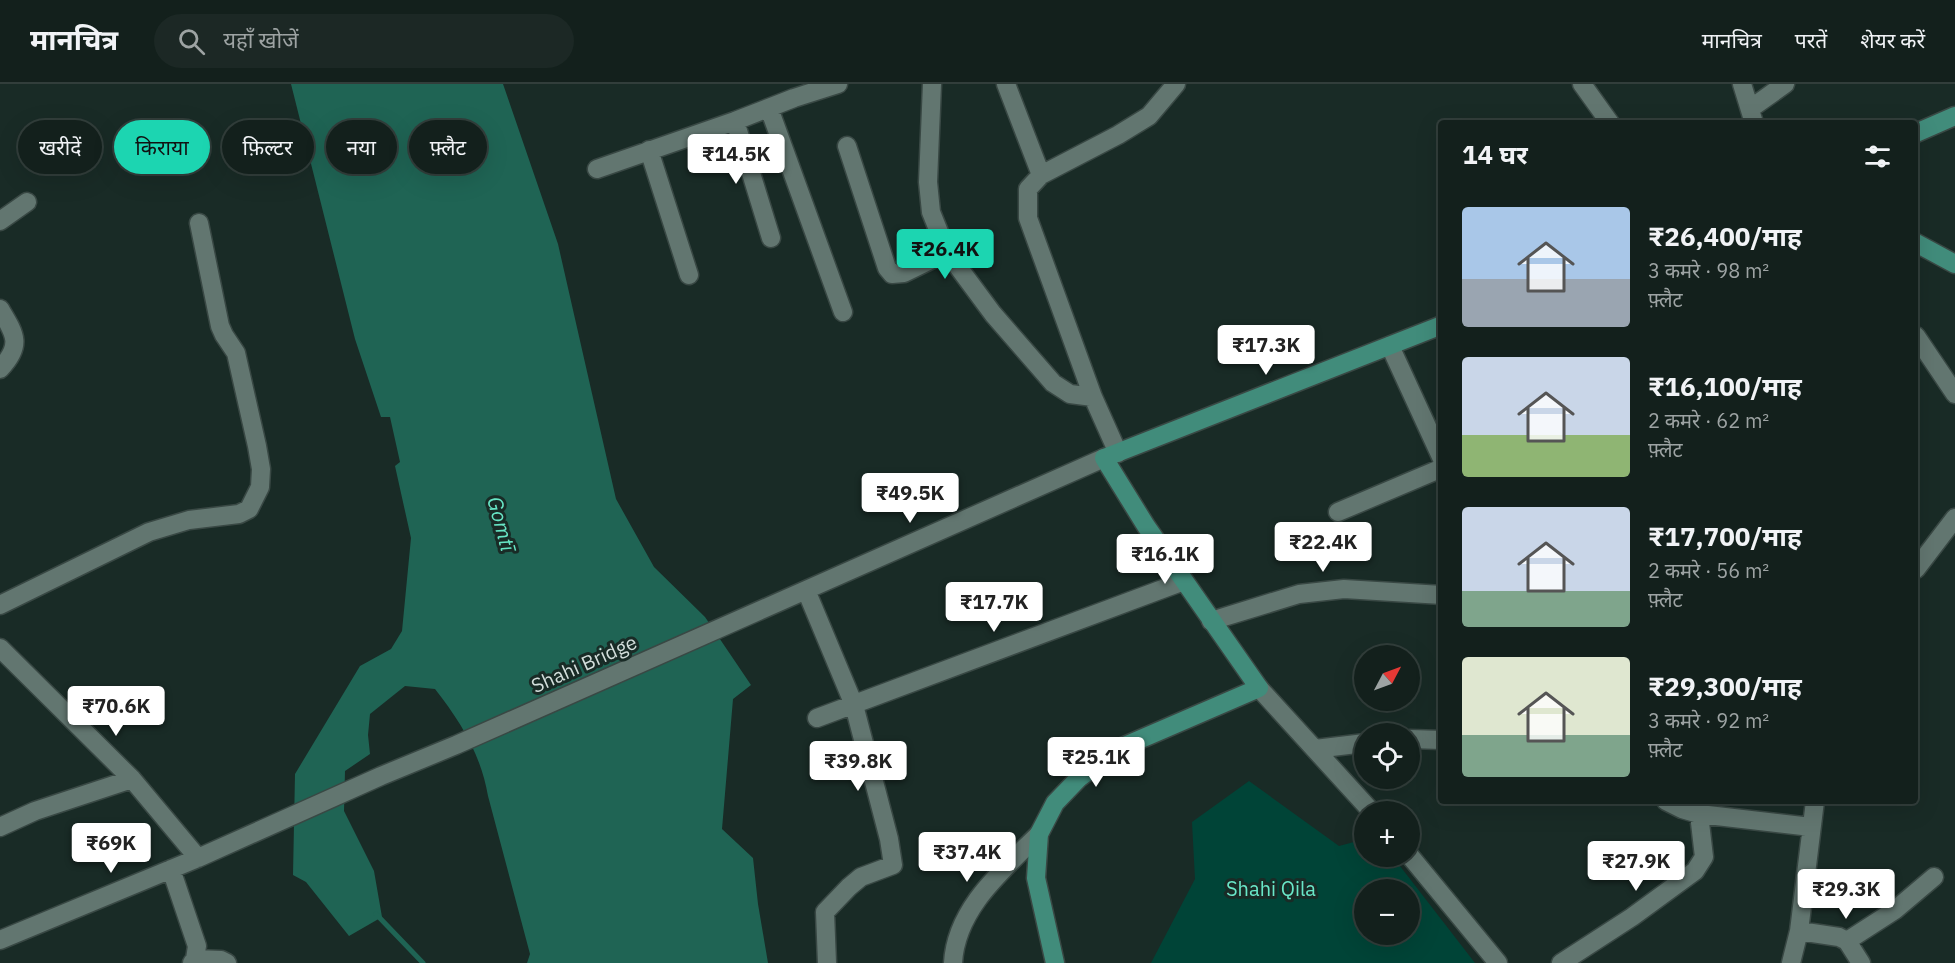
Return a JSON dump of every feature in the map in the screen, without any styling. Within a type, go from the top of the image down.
[{"type":"main road","points":[[1918,132],[1955,116]]},
{"type":"main road","points":[[1918,244],[1955,264]]},
{"type":"main road","points":[[1055,963],[1036,878],[1039,834],[1055,803],[1079,778],[1120,748],[1259,688],[1146,526],[1111,456],[1438,327]]},
{"type":"street","points":[[597,169],[769,108],[791,91],[838,84]]},
{"type":"street","points":[[932,84],[928,182],[931,212],[947,252],[993,314],[1053,382],[1070,394],[1093,397]]},
{"type":"street","points":[[1006,84],[1041,175]]},
{"type":"street","points":[[1111,456],[1093,397],[1028,218],[1028,189],[1041,175],[1118,135],[1149,116],[1176,84]]},
{"type":"street","points":[[1582,84],[1608,120]]},
{"type":"street","points":[[1742,84],[1752,116],[1785,84]]},
{"type":"street","points":[[769,108],[843,312]]},
{"type":"street","points":[[735,121],[771,238]]},
{"type":"street","points":[[847,146],[887,268],[892,274],[904,273],[947,252]]},
{"type":"street","points":[[649,150],[688,275]]},
{"type":"street","points":[[0,221],[27,202]]},
{"type":"street","points":[[0,605],[149,532],[189,520],[238,514],[249,509],[255,500],[260,487],[261,469],[257,446],[236,353],[220,326],[199,222]]},
{"type":"street","points":[[0,309],[14,332],[15,344],[12,356],[0,369]]},
{"type":"street","points":[[1918,339],[1955,394]]},
{"type":"street","points":[[1390,346],[1438,450]]},
{"type":"street","name":"Shahi Bridge","points":[[0,940],[198,858],[1111,456]]},
{"type":"street","points":[[1338,512],[1438,470]]},
{"type":"street","points":[[1918,566],[1955,518]]},
{"type":"street","points":[[817,718],[1184,581]]},
{"type":"street","points":[[1211,621],[1299,594],[1344,589],[1438,595]]},
{"type":"street","points":[[806,590],[854,705],[889,839],[892,865],[861,878],[825,912],[827,963]]},
{"type":"street","points":[[0,648],[132,779],[198,858]]},
{"type":"street","points":[[1259,688],[1362,801]]},
{"type":"street","points":[[1420,739],[1438,740]]},
{"type":"street","points":[[1315,749],[1354,744]]},
{"type":"street","points":[[0,827],[35,811],[132,779]]},
{"type":"street","points":[[1672,804],[1700,814],[1811,827]]},
{"type":"street","points":[[1791,963],[1799,931],[1815,804]]},
{"type":"street","points":[[1561,963],[1632,917],[1695,871],[1704,857],[1700,814]]},
{"type":"street","points":[[952,963],[953,951],[975,903],[985,889],[1039,834]]},
{"type":"street","points":[[1419,867],[1498,963]]},
{"type":"street","points":[[171,869],[197,946],[193,961],[221,960],[227,963]]},
{"type":"street","points":[[1847,941],[1894,910],[1934,877]]},
{"type":"street","points":[[1799,931],[1839,937],[1847,941],[1861,963]]},
{"type":"green space","name":"Shahi Qila","points":[[1249,781],[1339,846],[1354,842],[1354,867],[1401,867],[1410,879],[1354,879],[1354,945],[1420,945],[1420,892],[1475,963],[1151,963],[1195,879],[1192,822]]},
{"type":"water","name":"Gomtī","points":[[291,84],[503,84],[558,244],[616,499],[654,567],[705,617],[751,685],[733,699],[722,829],[753,858],[768,963],[527,963],[530,954],[485,781],[469,740],[435,689],[405,686],[370,714],[368,735],[370,754],[345,771],[344,811],[374,871],[382,917],[349,936],[306,882],[293,875],[295,774],[360,666],[391,649],[402,631],[411,538],[395,466],[400,462],[390,417],[381,417],[355,339],[314,174],[314,120],[300,120]]},
{"type":"waterway","points":[[376,914],[423,963]]}]
